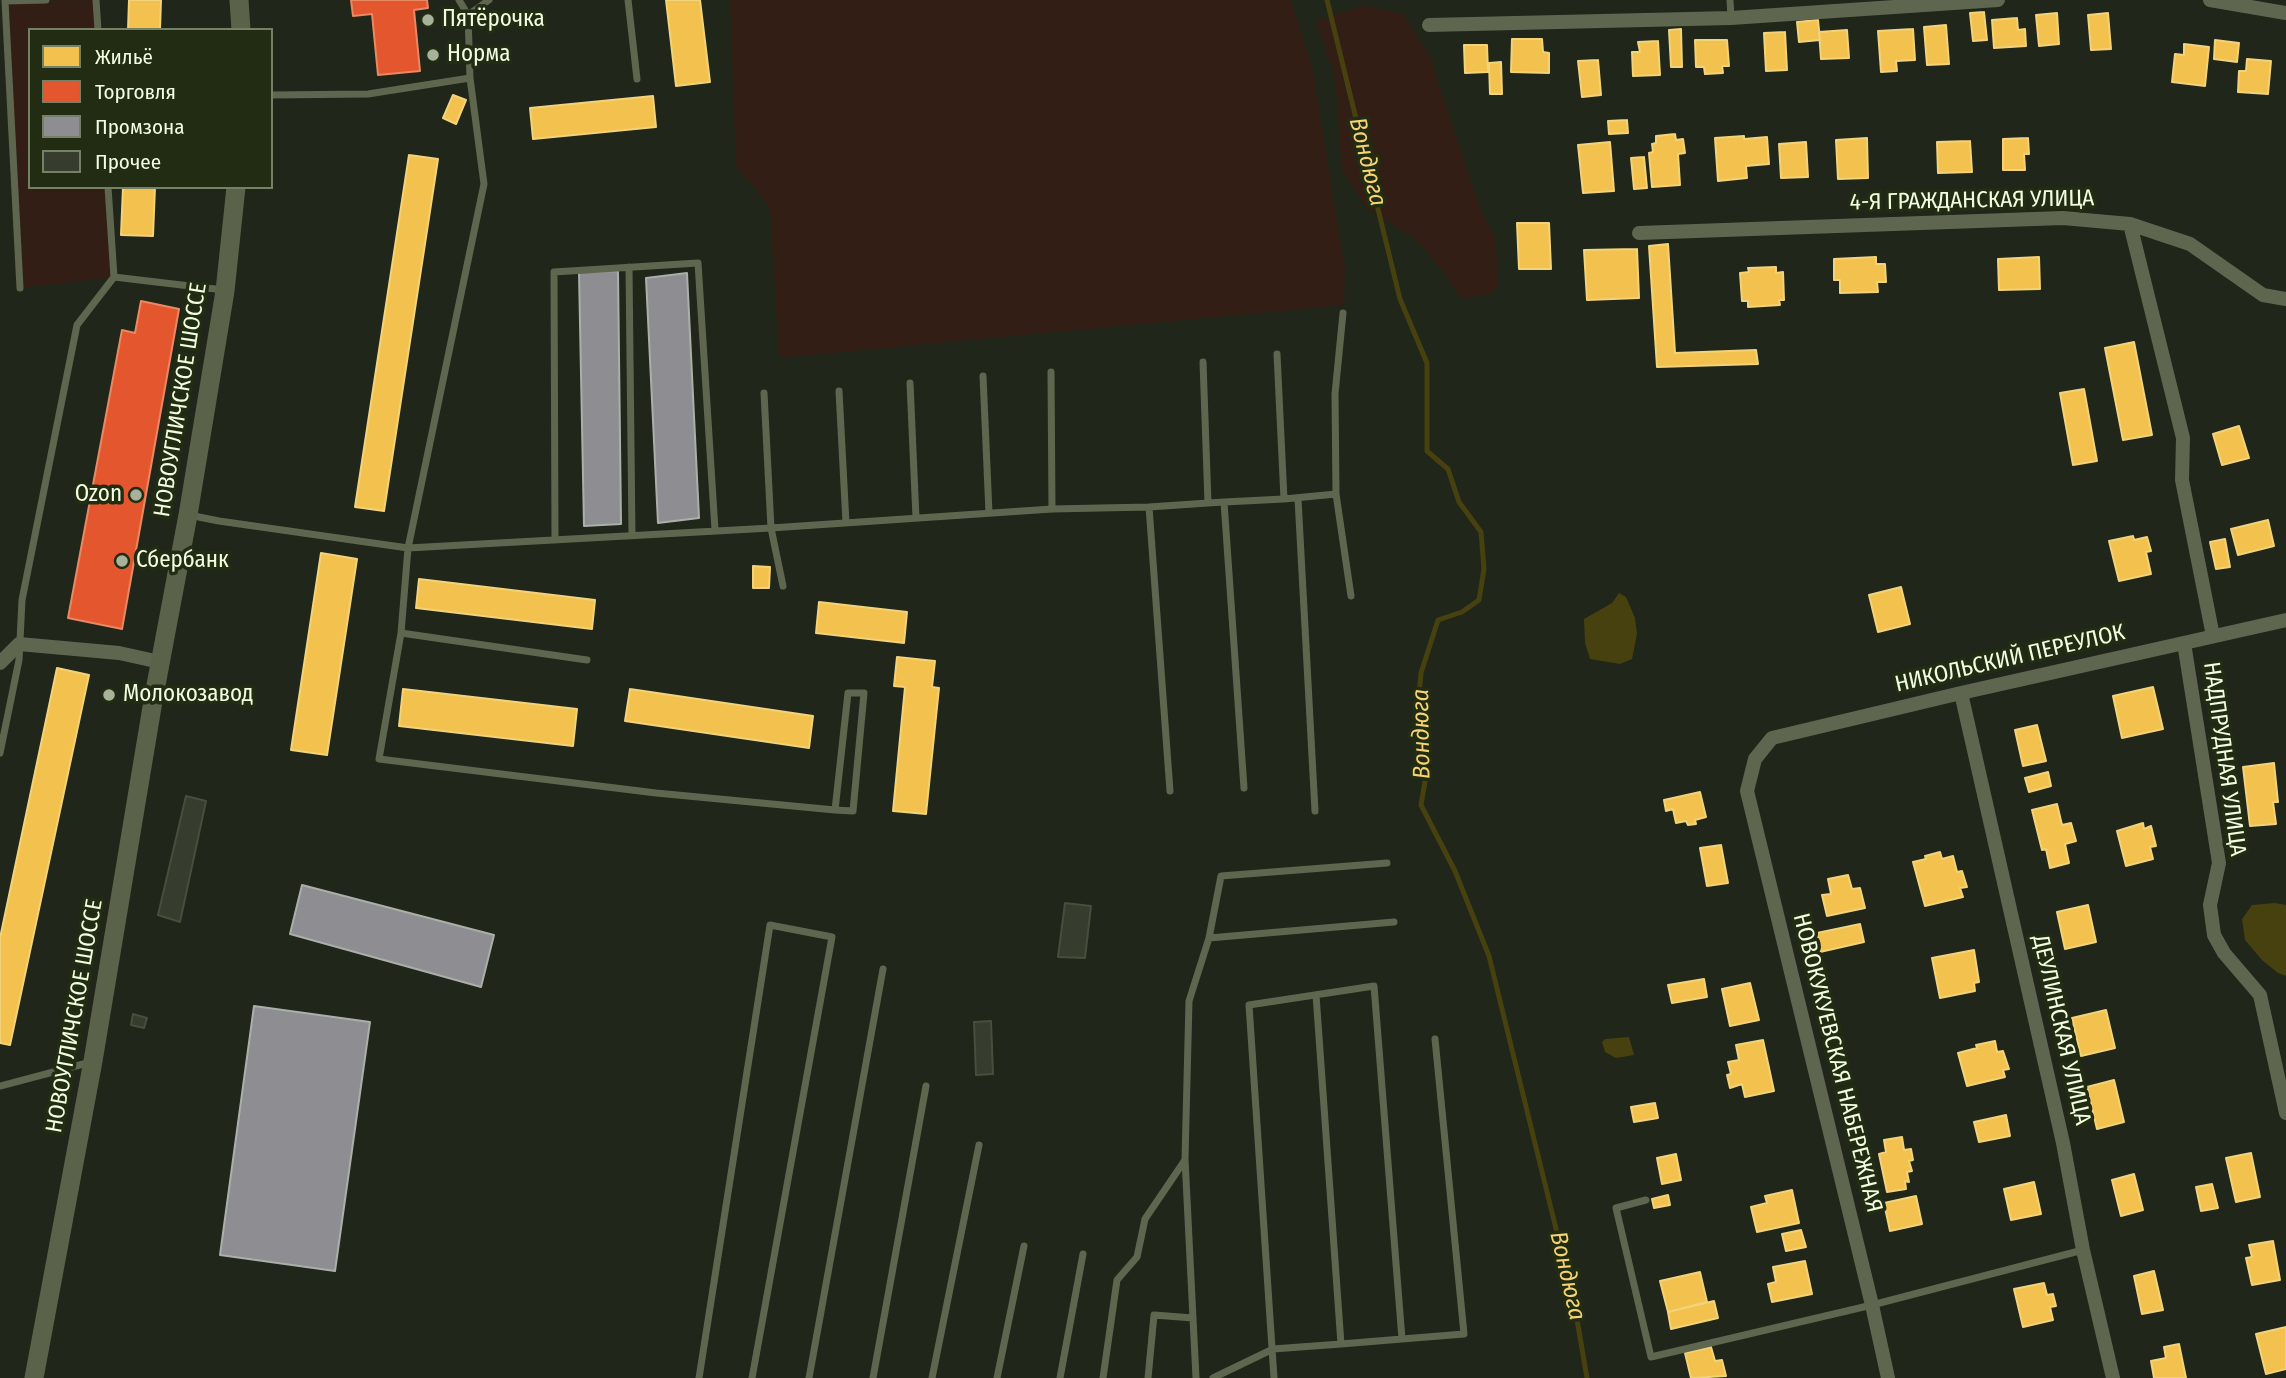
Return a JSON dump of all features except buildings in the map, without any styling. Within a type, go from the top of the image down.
[{"type":"main road","points":[[239,0],[241,28]]},
{"type":"main road","name":"НОВОУГЛИЧСКОЕ ШОССЕ","points":[[34,1378],[93,1062],[160,662],[188,515],[225,290],[236,189]]},
{"type":"street","points":[[1429,25],[1731,18],[1998,0]]},
{"type":"street","points":[[2210,0],[2286,13]]},
{"type":"street","name":"4-Я ГРАЖДАНСКАЯ УЛИЦА","points":[[1639,233],[2063,218],[2130,224],[2190,244],[2263,295],[2286,299]]},
{"type":"street","points":[[2130,224],[2183,438],[2182,480],[2213,636]]},
{"type":"street","name":"НИКОЛЬСКИЙ ПЕРЕУЛОК","points":[[1755,759],[1772,738],[2286,620]]},
{"type":"street","name":"НАДПРУДНАЯ УЛИЦА","points":[[2184,643],[2219,863],[2210,905],[2214,935],[2224,953],[2260,995],[2286,1113]]},
{"type":"street","points":[[0,663],[19,644],[119,653],[160,662]]},
{"type":"street","name":"ДЕУЛИНСКАЯ УЛИЦА","points":[[1961,693],[2060,1129],[2083,1250],[2113,1378]]},
{"type":"street","name":"НОВОКУКУЕВСКАЯ НАБЕРЕЖНАЯ","points":[[1755,759],[1747,791],[1888,1378]]},
{"type":"lane","points":[[20,288],[5,1],[46,0]]},
{"type":"lane","points":[[96,0],[98,28]]},
{"type":"lane","points":[[459,0],[468,15],[470,78],[484,184],[408,548],[401,633],[379,760],[656,793],[835,810],[853,811],[864,693],[848,692],[835,810]]},
{"type":"lane","points":[[468,15],[489,0]]},
{"type":"lane","points":[[628,0],[637,79]]},
{"type":"lane","points":[[1730,0],[1731,18]]},
{"type":"lane","points":[[273,95],[368,94],[470,78]]},
{"type":"lane","points":[[0,752],[19,660],[22,600],[77,325],[114,277],[108,189]]},
{"type":"lane","points":[[555,539],[554,272],[698,263],[715,530]]},
{"type":"lane","points":[[629,267],[632,535]]},
{"type":"lane","points":[[114,277],[225,290]]},
{"type":"lane","points":[[1343,313],[1335,394],[1336,494],[1351,596]]},
{"type":"lane","points":[[1277,354],[1284,499]]},
{"type":"lane","points":[[1203,362],[1208,503]]},
{"type":"lane","points":[[1051,372],[1052,509]]},
{"type":"lane","points":[[983,376],[989,513]]},
{"type":"lane","points":[[911,383],[916,518]]},
{"type":"lane","points":[[838,391],[846,523]]},
{"type":"lane","points":[[764,393],[771,528],[783,586]]},
{"type":"lane","points":[[188,515],[408,548],[1052,509],[1297,499],[1336,494]]},
{"type":"lane","points":[[1297,499],[1315,811]]},
{"type":"lane","points":[[1224,502],[1244,788]]},
{"type":"lane","points":[[1149,507],[1170,791]]},
{"type":"lane","points":[[401,633],[587,660]]},
{"type":"lane","points":[[1196,1378],[1185,1159],[1189,1001],[1209,937],[1221,876],[1387,863]]},
{"type":"lane","points":[[1209,937],[1394,922]]},
{"type":"lane","points":[[699,1378],[770,925],[832,937],[752,1378]]},
{"type":"lane","points":[[809,1378],[883,969]]},
{"type":"lane","points":[[1274,1378],[1249,1005],[1374,986],[1402,1339]]},
{"type":"lane","points":[[1316,995],[1341,1344]]},
{"type":"lane","points":[[1213,1378],[1273,1349],[1464,1334],[1435,1040]]},
{"type":"lane","points":[[0,1086],[93,1062]]},
{"type":"lane","points":[[873,1378],[926,1086]]},
{"type":"lane","points":[[932,1378],[979,1145]]},
{"type":"lane","points":[[1103,1378],[1117,1280],[1137,1257],[1145,1219],[1185,1159]]},
{"type":"lane","points":[[1646,1200],[1616,1208],[1651,1357],[1872,1305],[2083,1250]]},
{"type":"lane","points":[[997,1378],[1024,1246]]},
{"type":"lane","points":[[1060,1378],[1083,1254]]},
{"type":"lane","points":[[1148,1378],[1154,1315],[1193,1318]]},
{"type":"shaded area","points":[[96,0],[98,28],[28,28],[28,189],[108,189],[114,277],[20,288],[5,1]]},
{"type":"shaded area","points":[[730,0],[1291,0],[1312,66],[1345,269],[1344,305],[779,358],[770,207],[736,166]]},
{"type":"shaded area","points":[[1365,5],[1403,14],[1430,57],[1480,208],[1495,237],[1499,286],[1489,294],[1461,298],[1442,270],[1415,239],[1365,207],[1342,170],[1335,77],[1316,21]]},
{"type":"shaded area","points":[[1619,593],[1626,597],[1635,618],[1637,634],[1632,659],[1620,664],[1590,659],[1585,643],[1584,619],[1612,603]]},
{"type":"shaded area","points":[[2252,905],[2286,905],[2286,976],[2262,960],[2245,940],[2242,919]]},
{"type":"shaded area","points":[[1629,1037],[1634,1055],[1616,1058],[1605,1052],[1602,1042],[1605,1039]]},
{"type":"waterway","name":"Вондюга","points":[[1327,0],[1400,299],[1427,363],[1427,451],[1448,469],[1459,502],[1481,532],[1484,569],[1479,600],[1462,612],[1438,620],[1421,673],[1417,718],[1427,770],[1421,805],[1455,871],[1489,956],[1574,1302],[1587,1378]]},
{"type":"place","name":"Пятёрочка","points":[[428,20]]},
{"type":"place","name":"Норма","points":[[433,55]]},
{"type":"place","name":"Ozon","points":[[136,495]]},
{"type":"place","name":"Сбербанк","points":[[122,561]]},
{"type":"place","name":"Молокозавод","points":[[109,695]]}]
